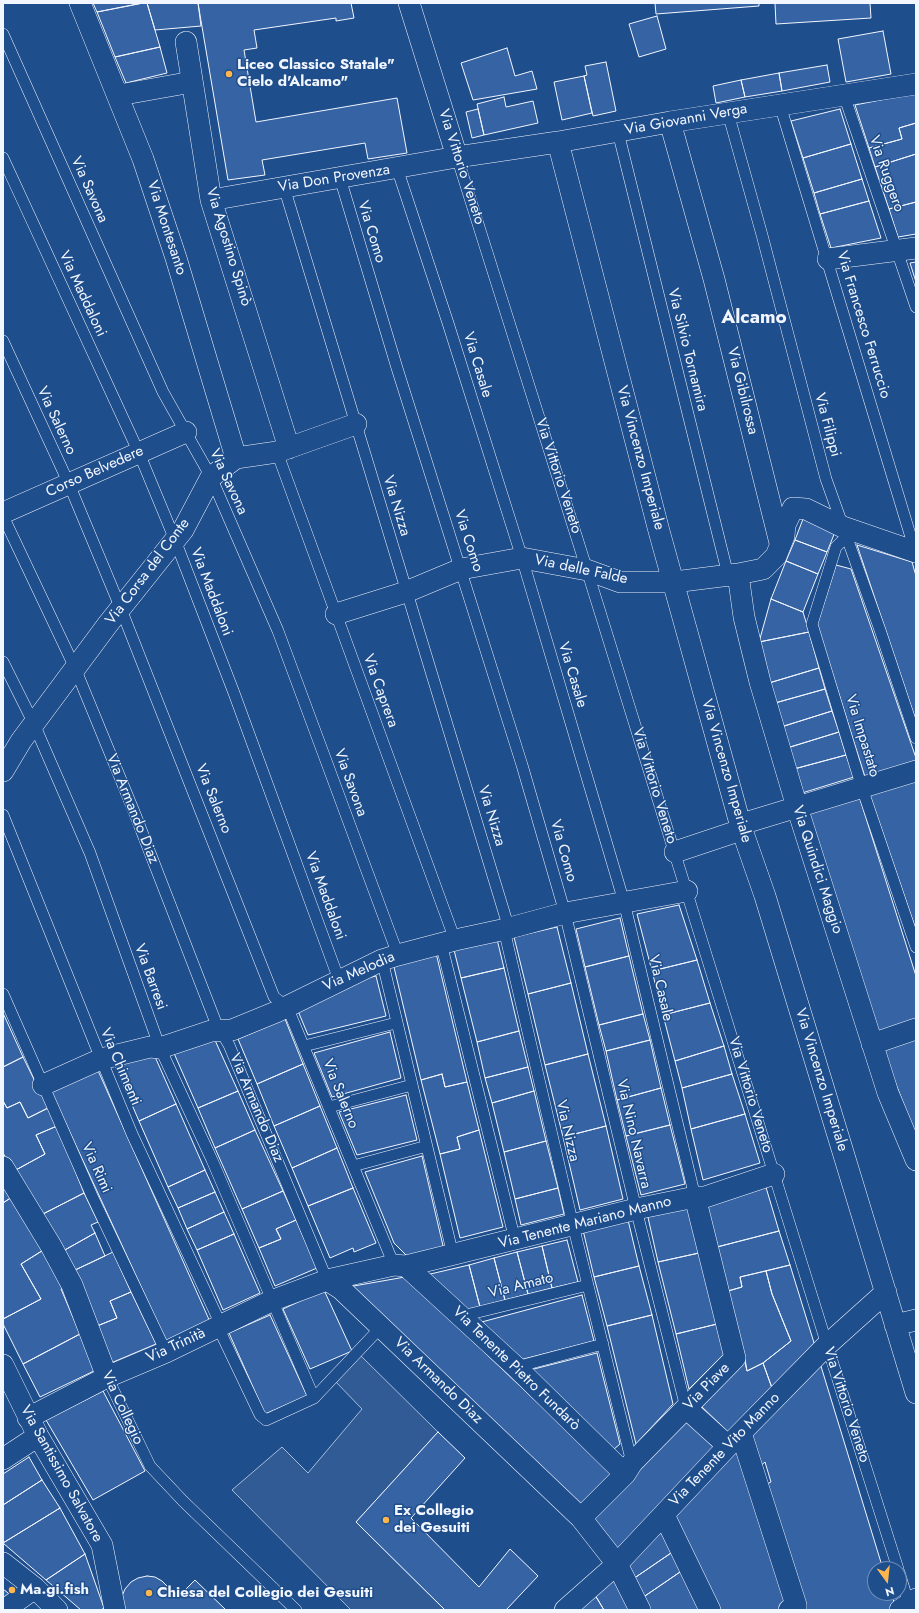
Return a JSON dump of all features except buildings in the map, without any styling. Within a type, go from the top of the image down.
[{"type":"street","name":"Via Montesanto","points":[[80,3],[119,95],[143,159],[176,258],[236,458]]},
{"type":"street","name":"Via Vittorio Veneto","points":[[409,3],[457,157]]},
{"type":"street","name":"Via Agostino Spinò","points":[[186,42],[211,200],[283,450]]},
{"type":"street","points":[[119,95],[192,82]]},
{"type":"street","name":"Via Giovanni Verga","points":[[457,157],[916,84]]},
{"type":"street","name":"Via Gibilrossa","points":[[670,122],[714,279],[780,545]]},
{"type":"street","name":"Via Vincenzo Imperiale","points":[[558,142],[655,515],[741,827],[765,896],[916,1393]]},
{"type":"street","name":"Via Don Provenza","points":[[211,200],[457,157]]},
{"type":"street","points":[[828,259],[906,249]]},
{"type":"street","points":[[236,458],[283,450],[356,424]]},
{"type":"street","name":"Corso Belvedere","points":[[3,513],[186,432]]},
{"type":"street","name":"Via Corsa del Conte","points":[[3,771],[21,741],[75,668],[175,540],[211,478],[236,458]]},
{"type":"street","name":"Via delle Falde","points":[[336,614],[406,592],[461,569],[522,558],[587,570],[620,582],[674,582],[763,569],[776,556],[784,536],[785,525],[793,508],[806,509],[845,532]]},
{"type":"street","points":[[845,532],[916,553]]},
{"type":"street","name":"Via Quindici Maggio","points":[[733,574],[760,682],[797,807],[888,1093],[916,1160]]},
{"type":"street","points":[[675,852],[735,832],[748,822],[916,771]]},
{"type":"street","name":"Via Melodia","points":[[43,1085],[100,1059],[150,1047],[160,1048],[210,1031],[232,1030],[276,1012],[340,980],[390,958],[448,942],[506,930],[565,913],[687,891]]},
{"type":"street","points":[[872,1044],[916,1029]]},
{"type":"street","name":"Via Collegio","points":[[3,1167],[51,1246],[72,1285],[107,1377]]},
{"type":"street","name":"Via Tenente Mariano Manno","points":[[327,1280],[453,1255],[636,1209],[695,1197],[705,1197],[774,1174]]},
{"type":"street","name":"Via Piave","points":[[581,1518],[735,1358],[695,1197]]},
{"type":"street","name":"Via Tenente Pietro Fundarò","points":[[400,1266],[462,1316],[516,1367],[629,1468]]},
{"type":"street","name":"Via Trinità","points":[[28,1418],[107,1377],[166,1352],[271,1301],[327,1280]]},
{"type":"street","name":"Via Armando Diaz","points":[[327,1280],[341,1289],[581,1518],[617,1564],[640,1610]]},
{"type":"street","name":"Via Tenente Vito Manno","points":[[565,1610],[617,1564],[734,1439],[827,1344],[886,1292]]},
{"type":"street","points":[[896,1325],[916,1320]]},
{"type":"street","name":"Via Santissimo Salvatore","points":[[3,1365],[28,1418],[102,1545],[115,1610]]},
{"type":"street","points":[[686,1408],[734,1439],[796,1605],[789,1610]]},
{"type":"street","points":[[3,1459],[38,1436]]},
{"type":"street","points":[[664,1515],[710,1610]]},
{"type":"street","points":[[3,1563],[35,1588],[57,1610]]},
{"type":"street","points":[[4,1610],[35,1588]]},
{"type":"lane","name":"Via Savona","points":[[3,34],[162,392],[211,478],[278,631],[390,958],[396,1023],[453,1255]]},
{"type":"lane","name":"Via Ruggero","points":[[844,95],[906,249],[916,308]]},
{"type":"lane","name":"Via Francesco Ferruccio","points":[[780,105],[916,553]]},
{"type":"lane","name":"Via Filippi","points":[[728,113],[762,235],[826,479],[880,630],[916,738]]},
{"type":"lane","name":"Via Silvio Tornamira","points":[[618,132],[733,574]]},
{"type":"lane","name":"Via Vittorio Veneto","points":[[457,157],[895,1561]]},
{"type":"lane","name":"Via Maddaloni","points":[[3,158],[139,453],[175,540],[340,980]]},
{"type":"lane","name":"Via Casale","points":[[398,168],[522,558],[624,902],[695,1197]]},
{"type":"lane","name":"Via Como","points":[[340,178],[397,368],[522,765],[565,913]]},
{"type":"lane","name":"Via Nizza","points":[[284,187],[507,922],[506,938],[573,1224],[603,1344],[629,1468]]},
{"type":"lane","name":"Via Salerno","points":[[3,341],[69,484],[122,609],[274,997],[286,1006],[353,1166],[400,1266]]},
{"type":"lane","name":"Via Caprera","points":[[283,450],[336,614],[448,942],[515,1240]]},
{"type":"lane","name":"Via Armando Diaz","points":[[3,516],[75,668],[135,814],[216,1023],[229,1044],[327,1280]]},
{"type":"lane","name":"Via Impastato","points":[[845,532],[836,547],[812,624],[862,788],[916,947]]},
{"type":"lane","name":"Via Barresi","points":[[3,662],[34,724],[90,853],[160,1048],[212,1160],[271,1301],[314,1398]]},
{"type":"lane","name":"Via Chimenti","points":[[3,815],[100,1059],[132,1134],[260,1415],[266,1420],[314,1398]]},
{"type":"lane","name":"Via Nino Navarra","points":[[565,913],[636,1209],[686,1408]]},
{"type":"lane","name":"Via Rimi","points":[[3,994],[92,1196],[166,1352]]},
{"type":"lane","points":[[304,1046],[396,1023]]},
{"type":"lane","points":[[329,1107],[412,1085]]},
{"type":"lane","points":[[353,1166],[427,1146]]},
{"type":"lane","name":"Via Amato","points":[[462,1316],[588,1285]]},
{"type":"lane","points":[[314,1398],[381,1327]]},
{"type":"lane","points":[[516,1367],[603,1344]]},
{"type":"lane","name":"Via Collegio","points":[[107,1377],[150,1466],[183,1501],[296,1610]]},
{"type":"shaded area","points":[[361,1356],[438,1432],[356,1522],[445,1610],[351,1610],[232,1490],[282,1447],[308,1473],[362,1409],[335,1381]]},
{"type":"place","name":"Liceo Classico Statale\" Cielo d'Alcamo\"","points":[[229,74]]},
{"type":"place","name":"Ex Collegio dei Gesuiti","points":[[386,1520]]},
{"type":"place","name":"Ma.gi.fish","points":[[12,1590]]},
{"type":"place","name":"Chiesa del Collegio dei Gesuiti","points":[[149,1593]]},
{"type":"district","name":"Alcamo","points":[[754,318]]}]
